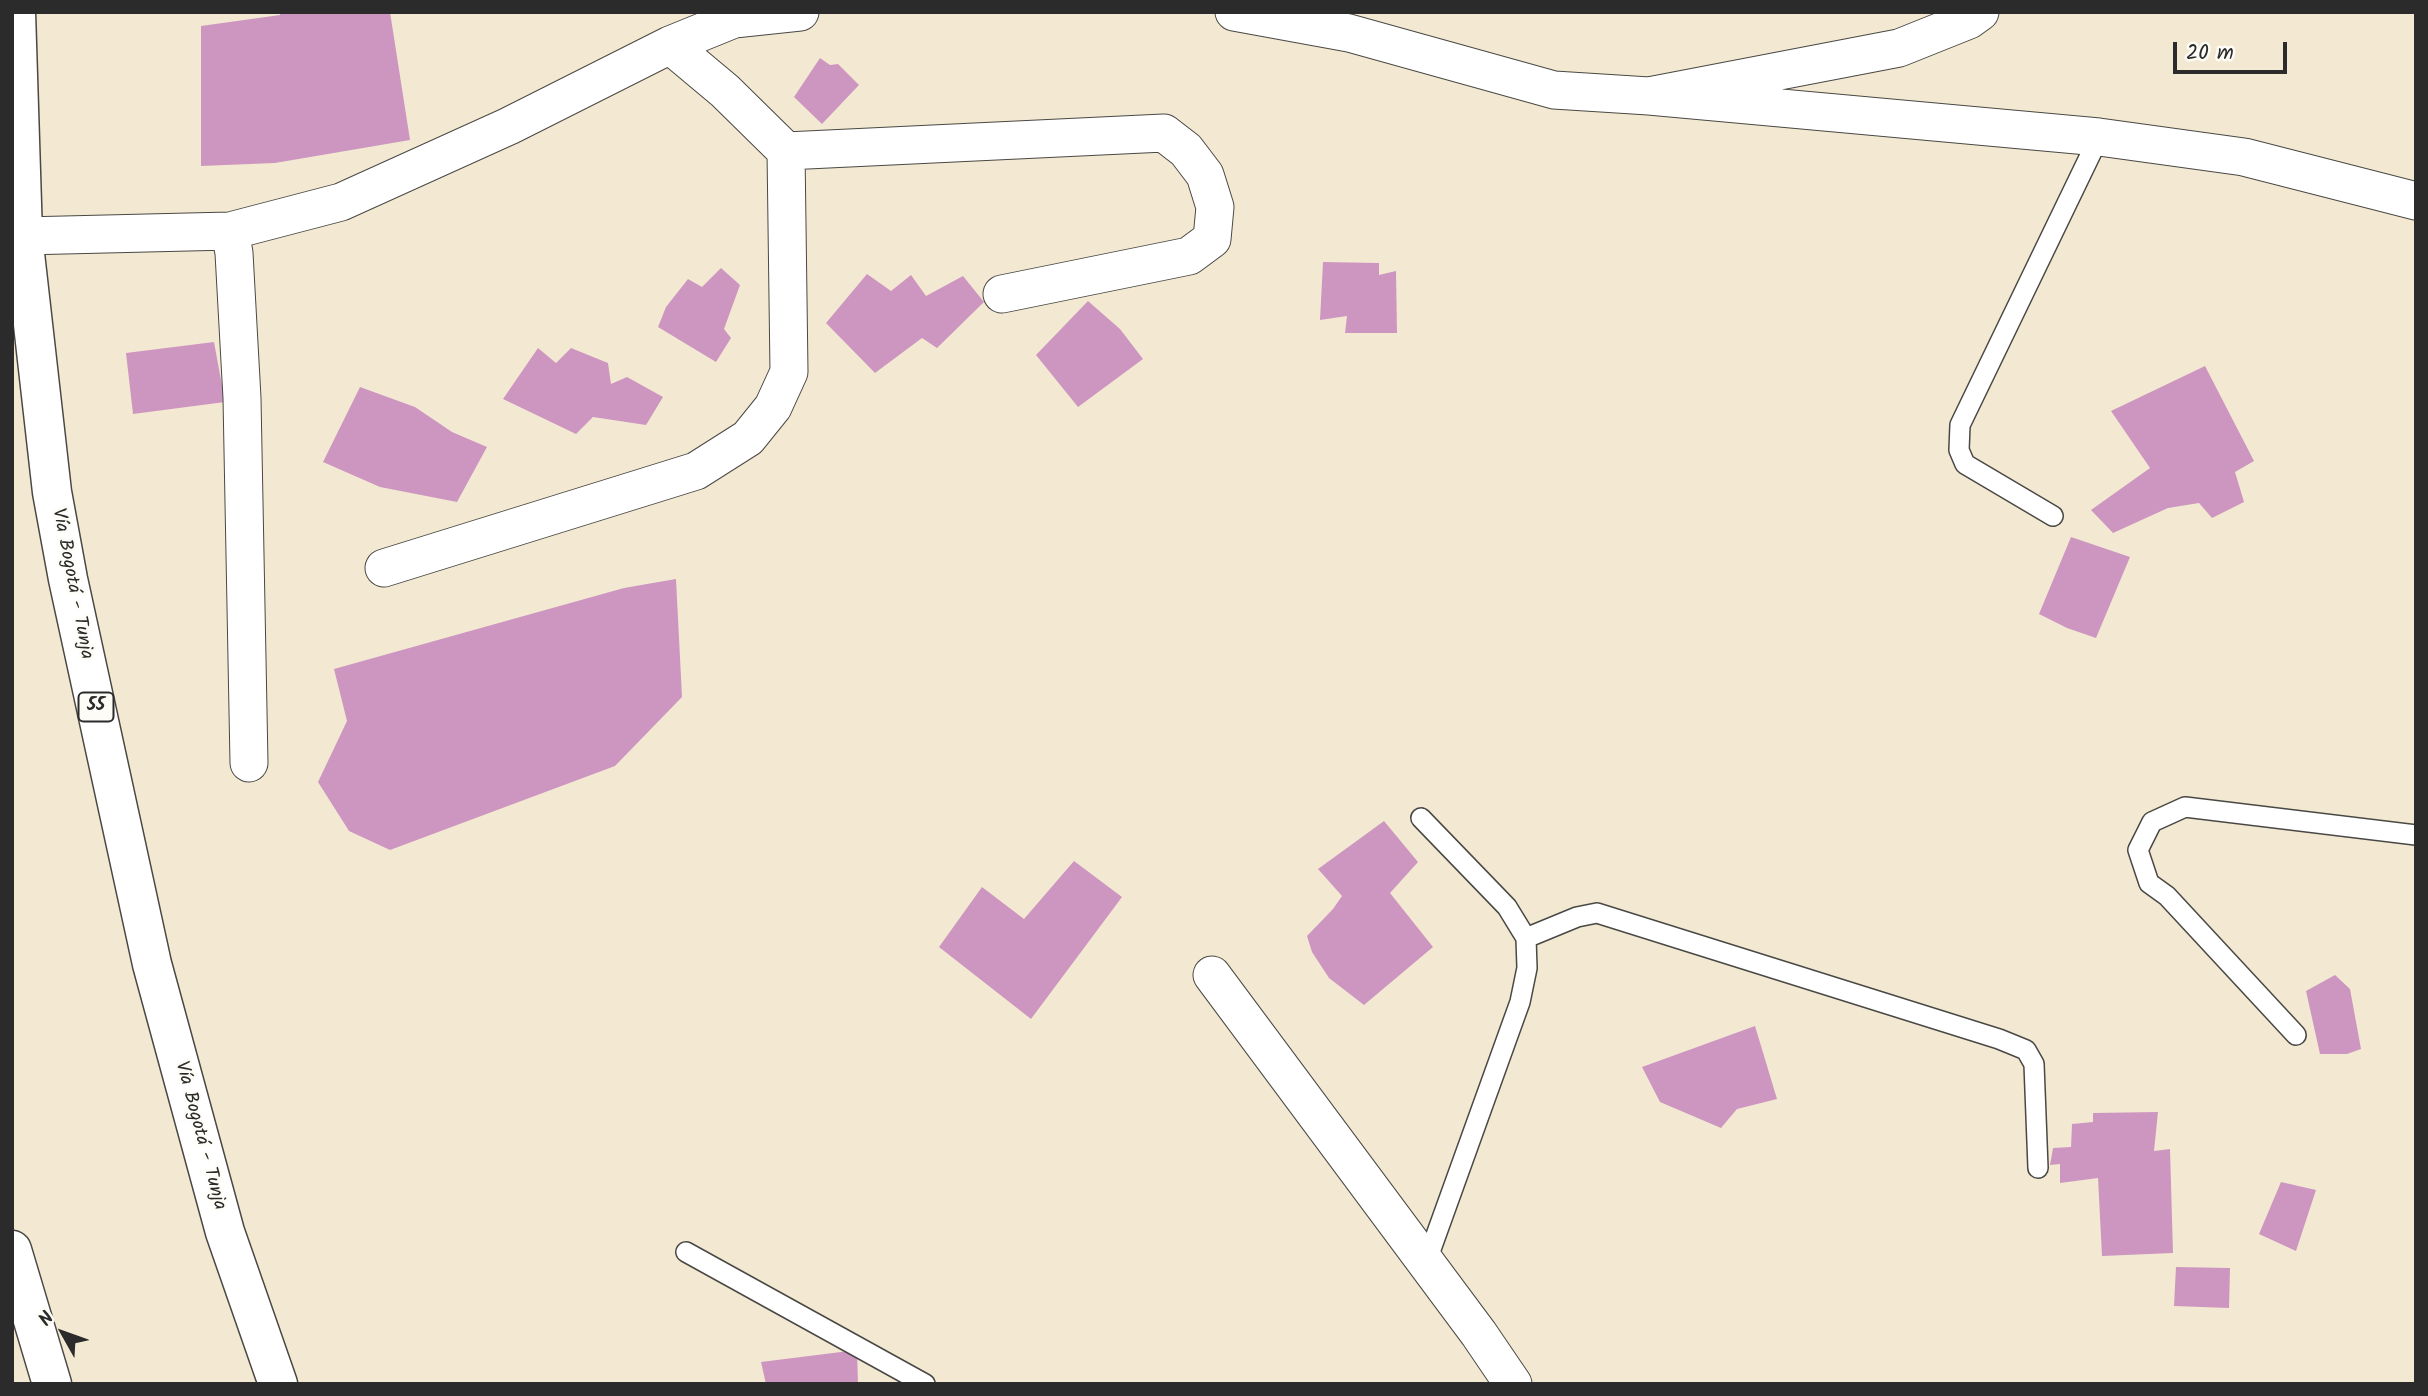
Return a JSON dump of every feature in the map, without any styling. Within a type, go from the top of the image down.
[{"type":"highway","name":"Vía Bogotá - Tunja","points":[[16,12],[23,236],[52,492],[68,579],[149,951],[225,1232],[278,1384]]},
{"type":"highway","points":[[12,1250],[52,1384]]},
{"type":"street","points":[[23,236],[230,231],[341,202],[509,126],[670,45],[734,19],[800,12]]},
{"type":"street","points":[[1234,12],[1349,33],[1554,90],[1649,96],[2099,137],[2244,158],[2416,201]]},
{"type":"street","points":[[1649,96],[1899,48],[1969,20],[1980,12]]},
{"type":"street","points":[[384,568],[696,471],[748,439],[773,407],[789,372],[786,151],[725,91],[670,45]]},
{"type":"street","points":[[786,151],[1164,133],[1186,150],[1205,175],[1215,207],[1212,239],[1189,256],[1002,294]]},
{"type":"street","points":[[230,231],[234,253],[242,398],[249,763]]},
{"type":"street","points":[[1212,975],[1513,1384]]},
{"type":"lane","points":[[2053,516],[1965,464],[1959,450],[1960,425],[2099,137]]},
{"type":"lane","points":[[2296,1035],[2167,896],[2149,883],[2138,850],[2152,822],[2185,807],[2416,835]]},
{"type":"lane","points":[[1421,818],[1507,907],[1527,938],[1527,968],[1520,1002],[1426,1263]]},
{"type":"lane","points":[[1527,938],[1597,913],[1986,1035],[2026,1050],[2034,1064],[2038,1168]]},
{"type":"lane","points":[[686,1252],[925,1384]]},
{"type":"building","points":[[280,12],[390,12],[410,140],[275,163],[201,166],[201,26],[280,15]]},
{"type":"building","points":[[820,58],[830,65],[838,64],[859,85],[822,124],[794,97]]},
{"type":"building","points":[[1323,262],[1379,263],[1379,275],[1396,271],[1397,333],[1345,333],[1347,316],[1320,320]]},
{"type":"building","points":[[721,268],[740,285],[724,329],[731,338],[716,362],[658,327],[666,307],[688,279],[702,287]]},
{"type":"building","points":[[867,274],[891,291],[911,275],[926,296],[963,276],[984,302],[937,348],[922,338],[875,373],[826,323]]},
{"type":"building","points":[[1088,301],[1120,329],[1143,359],[1078,407],[1036,355]]},
{"type":"building","points":[[214,342],[225,402],[133,414],[126,353]]},
{"type":"building","points":[[538,348],[556,363],[571,348],[608,363],[611,384],[627,377],[663,397],[646,425],[593,417],[576,434],[503,399]]},
{"type":"building","points":[[2205,366],[2254,461],[2235,472],[2244,502],[2212,518],[2199,503],[2168,508],[2113,533],[2091,510],[2150,468],[2111,411]]},
{"type":"building","points":[[360,387],[415,407],[452,432],[487,447],[457,502],[380,487],[323,462]]},
{"type":"building","points":[[2071,537],[2130,557],[2096,638],[2039,614]]},
{"type":"building","points":[[676,579],[682,697],[615,766],[390,850],[349,831],[318,782],[347,721],[334,669],[624,588]]},
{"type":"building","points":[[1384,821],[1418,862],[1390,893],[1433,947],[1364,1005],[1329,978],[1312,952],[1307,936],[1342,896],[1318,869]]},
{"type":"building","points":[[1074,861],[1122,897],[1031,1019],[939,947],[982,887],[1024,919]]},
{"type":"building","points":[[2335,975],[2350,989],[2361,1049],[2347,1054],[2320,1054],[2306,991]]},
{"type":"building","points":[[1755,1026],[1777,1099],[1737,1109],[1721,1128],[1660,1102],[1642,1067]]},
{"type":"building","points":[[2158,1112],[2154,1151],[2170,1149],[2173,1253],[2102,1256],[2098,1178],[2060,1183],[2060,1164],[2050,1165],[2053,1148],[2071,1147],[2072,1124],[2093,1122],[2093,1113]]},
{"type":"building","points":[[2281,1182],[2316,1190],[2296,1251],[2259,1234]]},
{"type":"building","points":[[2176,1267],[2230,1268],[2229,1308],[2174,1306]]},
{"type":"building","points":[[857,1350],[858,1384],[766,1384],[761,1362]]}]
